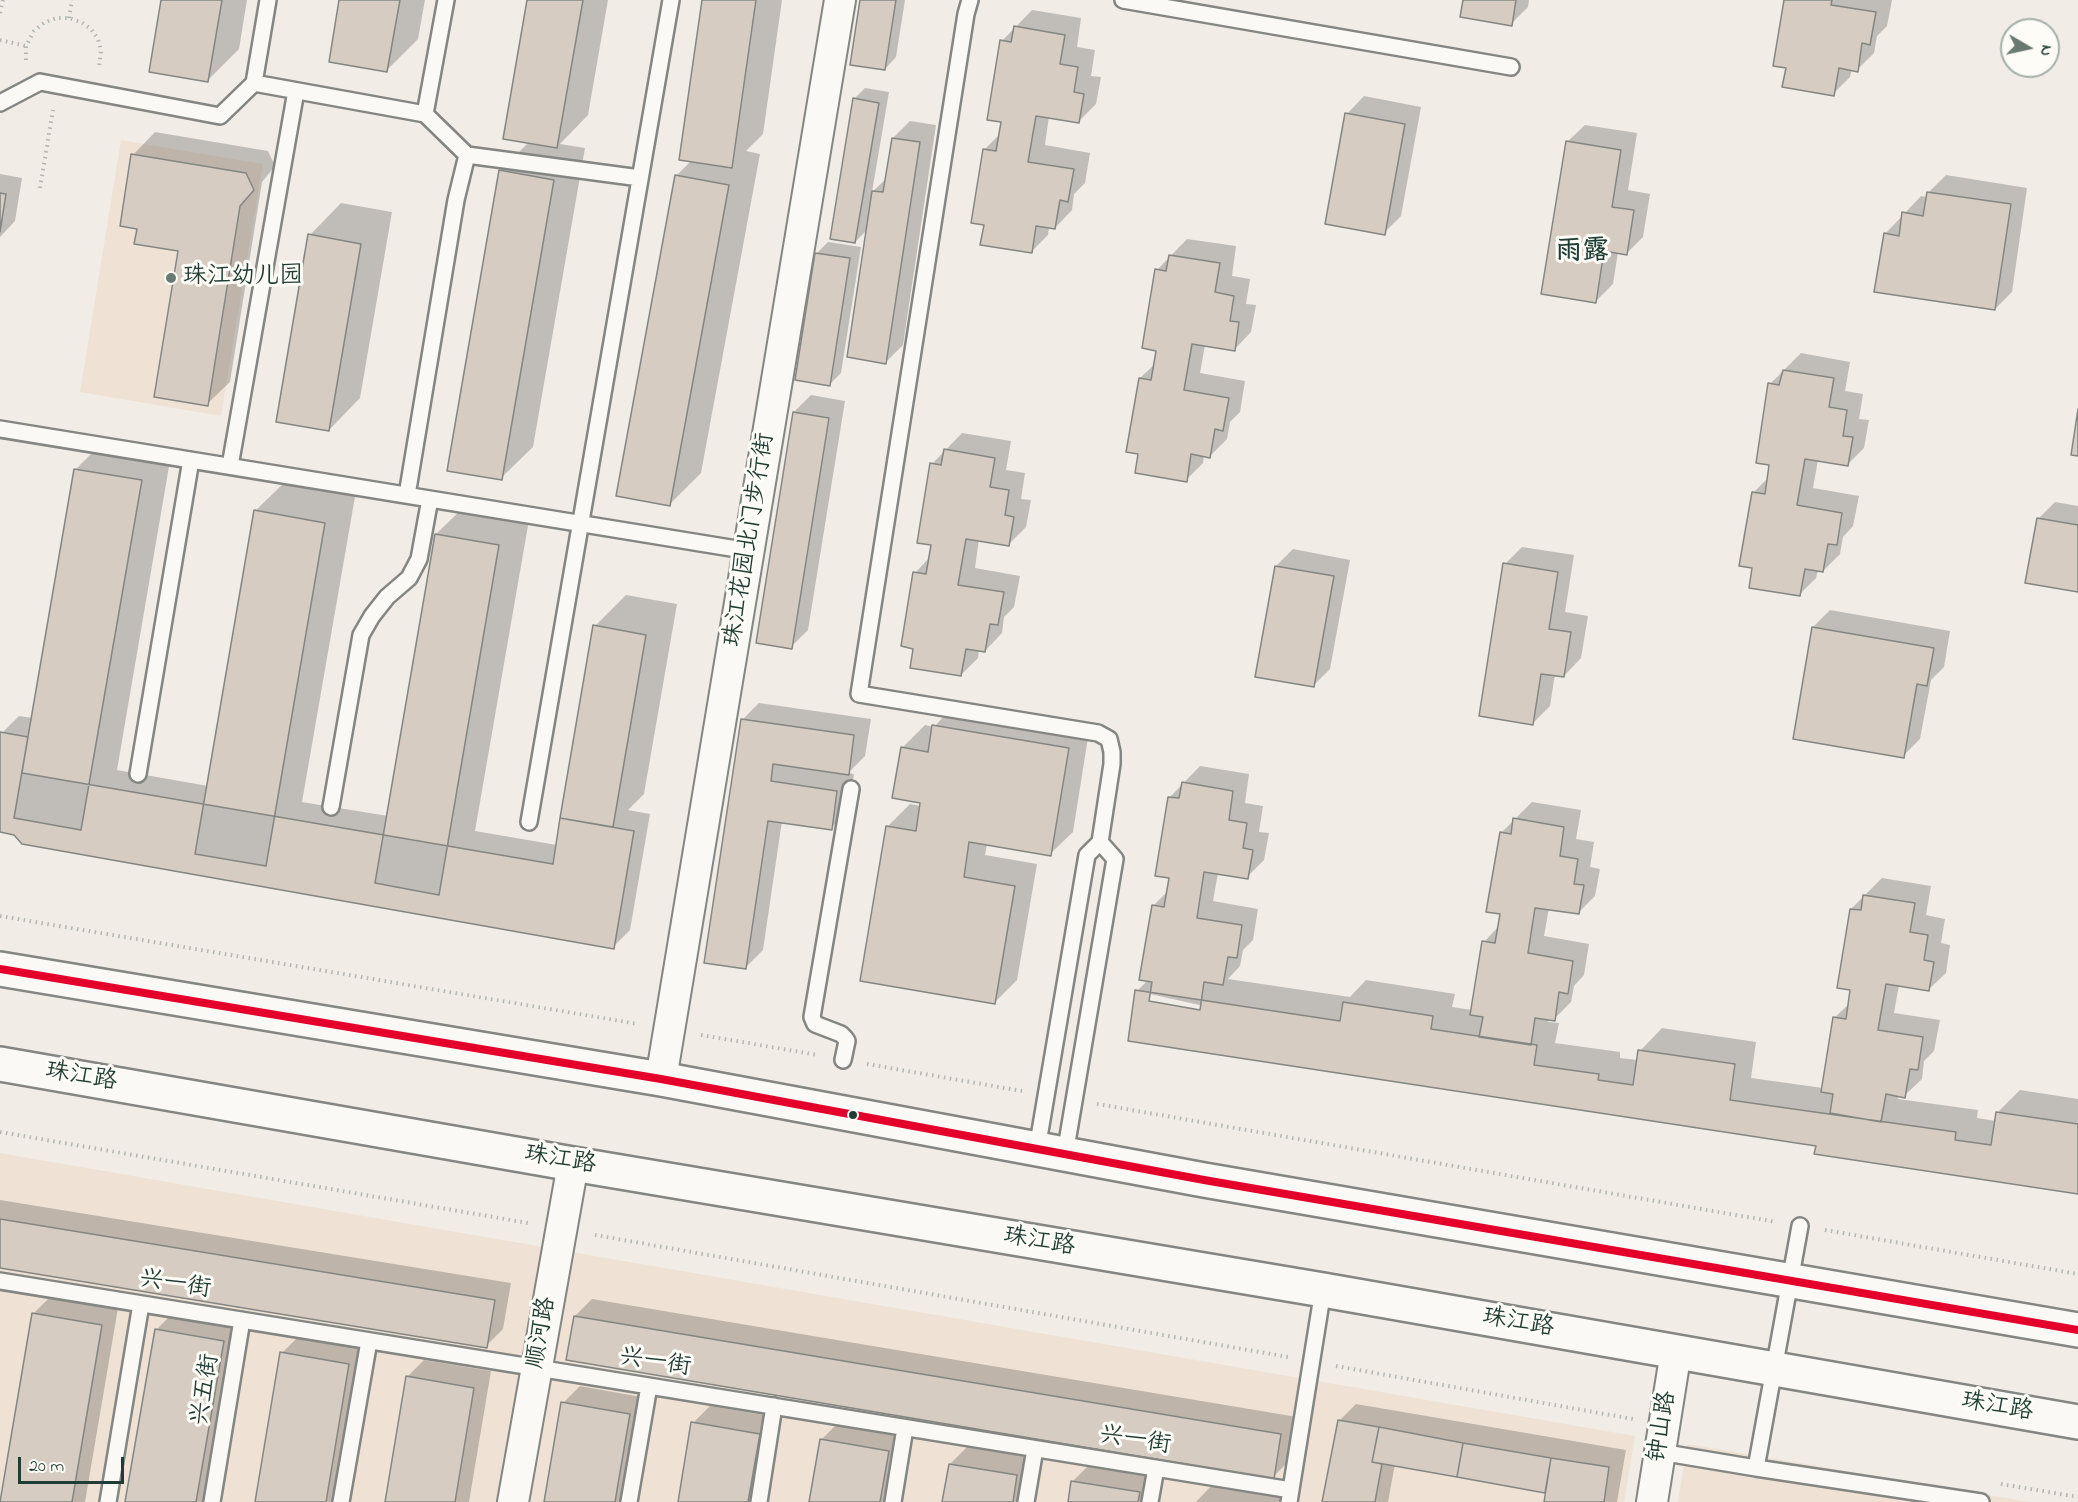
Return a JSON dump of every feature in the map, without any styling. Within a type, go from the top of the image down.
[{"type":"street","name":"珠江花园北门步行街","points":[[661,1079],[840,0]]},
{"type":"street","points":[[0,969],[661,1079],[1204,1180],[2078,1330]]},
{"type":"street","name":"珠江路","points":[[0,1064],[573,1164],[1323,1290],[2078,1422]]},
{"type":"street","name":"顺河路","points":[[513,1502],[573,1164]]},
{"type":"street","name":"钟山路","points":[[1652,1502],[1676,1352]]},
{"type":"lane","points":[[0,103],[40,82],[220,116],[254,83],[268,0]]},
{"type":"lane","points":[[425,114],[446,0]]},
{"type":"lane","points":[[529,822],[671,0]]},
{"type":"lane","points":[[970,0],[859,694],[1098,733],[1109,739],[1112,764],[1100,842],[1087,855],[1051,1151]]},
{"type":"lane","points":[[1123,0],[1511,68]]},
{"type":"lane","points":[[254,83],[425,114],[467,155],[640,178]]},
{"type":"lane","points":[[230,466],[296,91]]},
{"type":"lane","points":[[407,495],[456,200],[467,155]]},
{"type":"lane","points":[[0,429],[748,551]]},
{"type":"lane","points":[[138,774],[191,460]]},
{"type":"lane","points":[[331,807],[361,635],[387,597],[409,578],[419,559],[430,499]]},
{"type":"lane","points":[[843,1060],[847,1041],[845,1038],[841,1034],[815,1024],[812,1017],[851,789]]},
{"type":"lane","points":[[1051,1151],[1115,859],[1100,842]]},
{"type":"lane","points":[[1756,1468],[1800,1226]]},
{"type":"lane","name":"兴一街","points":[[0,1281],[1156,1468],[1290,1496]]},
{"type":"lane","points":[[1290,1496],[1323,1290]]},
{"type":"lane","points":[[108,1502],[141,1304]]},
{"type":"lane","name":"兴五街","points":[[212,1502],[242,1320]]},
{"type":"lane","points":[[341,1502],[369,1341]]},
{"type":"lane","points":[[630,1502],[649,1386]]},
{"type":"lane","points":[[759,1502],[774,1406]]},
{"type":"lane","points":[[893,1502],[905,1428]]},
{"type":"lane","points":[[1662,1438],[1756,1468],[1981,1502]]},
{"type":"lane","points":[[1026,1502],[1035,1449]]},
{"type":"lane","points":[[1150,1502],[1156,1468]]},
{"type":"path","points":[[0,13],[3,0]]},
{"type":"path","points":[[69,18],[72,0]]},
{"type":"path","points":[[40,82],[32,77],[27,66],[26,46],[34,31],[45,22],[57,18],[69,18],[91,29],[98,39],[101,51],[100,63],[95,75],[87,84],[76,89]]},
{"type":"path","points":[[0,40],[26,46]]},
{"type":"path","points":[[40,188],[57,86]]},
{"type":"path","points":[[0,1131],[1311,1361],[1662,1438]]},
{"type":"path","points":[[1996,1483],[2078,1497]]},
{"type":"shaded area","name":"珠江幼儿园","points":[[121,140],[263,164],[221,416],[80,392]]},
{"type":"shaded area","points":[[0,1153],[1635,1436],[1624,1502],[0,1502]]},
{"type":"shaded area","points":[[1687,1444],[2030,1502],[1678,1502]]},
{"type":"building","points":[[161,0],[222,0],[208,82],[149,72]]},
{"type":"building","points":[[339,0],[400,0],[387,72],[329,62]]},
{"type":"building","points":[[527,0],[583,0],[557,148],[503,139]]},
{"type":"building","points":[[702,0],[756,0],[732,168],[679,160]]},
{"type":"building","points":[[860,0],[896,0],[885,70],[850,65]]},
{"type":"building","points":[[1463,0],[1516,0],[1512,26],[1460,17]]},
{"type":"building","points":[[1784,0],[1832,0],[1831,5],[1876,12],[1870,45],[1862,43],[1858,72],[1839,68],[1834,96],[1782,87],[1786,68],[1773,66]]},
{"type":"building","points":[[1014,26],[1065,35],[1060,64],[1078,67],[1074,92],[1084,94],[1079,123],[1036,116],[1028,162],[1074,169],[1068,202],[1060,200],[1055,229],[1036,226],[1032,253],[980,245],[984,225],[971,223],[983,149],[996,151],[1001,122],[987,120],[1000,40],[1011,42]]},
{"type":"building","points":[[853,98],[879,103],[855,243],[830,239]]},
{"type":"building","points":[[1345,113],[1405,124],[1385,235],[1325,224]]},
{"type":"building","points":[[892,138],[920,142],[886,364],[847,357],[872,191],[883,192]]},
{"type":"building","points":[[1566,141],[1621,150],[1612,207],[1634,210],[1627,255],[1604,251],[1596,303],[1541,294]]},
{"type":"building","points":[[131,154],[246,173],[254,190],[240,206],[208,406],[154,397],[178,251],[134,244],[137,229],[120,226]]},
{"type":"building","points":[[499,170],[554,180],[502,480],[447,471]]},
{"type":"building","points":[[675,175],[729,185],[670,506],[616,496]]},
{"type":"building","points":[[1927,192],[2011,204],[1995,310],[1874,292],[1884,233],[1899,236],[1902,212],[1923,216]]},
{"type":"building","points":[[0,193],[6,194],[0,232]]},
{"type":"building","points":[[308,234],[361,244],[329,431],[276,422]]},
{"type":"building","points":[[815,253],[850,258],[830,386],[795,380]]},
{"type":"building","points":[[1169,255],[1220,263],[1215,292],[1234,296],[1230,321],[1239,322],[1235,351],[1192,344],[1184,390],[1229,398],[1223,431],[1215,429],[1210,458],[1191,454],[1187,482],[1135,473],[1138,454],[1126,452],[1139,378],[1151,380],[1156,351],[1142,348],[1155,269],[1166,271]]},
{"type":"building","points":[[1783,370],[1834,378],[1829,407],[1847,410],[1843,436],[1853,437],[1848,466],[1805,459],[1797,505],[1842,513],[1837,545],[1828,544],[1823,572],[1805,569],[1800,596],[1749,588],[1752,568],[1739,566],[1752,492],[1765,494],[1769,465],[1756,463],[1768,383],[1779,385]]},
{"type":"building","points":[[2078,409],[2078,456],[2071,455]]},
{"type":"building","points":[[793,412],[829,418],[792,649],[756,643]]},
{"type":"building","points":[[944,449],[995,458],[990,487],[1009,490],[1005,515],[1014,517],[1009,546],[966,539],[958,585],[1004,592],[998,625],[990,624],[985,652],[966,649],[961,676],[910,668],[913,649],[901,646],[913,572],[926,574],[931,545],[917,543],[930,463],[941,465]]},
{"type":"building","points":[[74,469],[142,480],[81,830],[14,818]]},
{"type":"building","points":[[254,510],[325,523],[266,866],[195,854]]},
{"type":"building","points":[[2037,518],[2078,525],[2078,592],[2025,583]]},
{"type":"building","points":[[435,534],[499,545],[439,895],[375,883]]},
{"type":"building","points":[[1503,563],[1558,572],[1549,629],[1571,632],[1564,677],[1541,674],[1533,725],[1479,716]]},
{"type":"building","points":[[1275,566],[1334,576],[1314,687],[1255,677]]},
{"type":"building","points":[[593,625],[646,635],[613,827],[560,818]]},
{"type":"building","points":[[1812,627],[1934,648],[1927,686],[1917,684],[1904,758],[1793,739]]},
{"type":"building","points":[[741,719],[854,735],[849,775],[773,764],[771,781],[837,791],[832,830],[768,821],[746,969],[704,963]]},
{"type":"building","points":[[932,725],[1069,748],[1051,856],[969,842],[964,877],[1015,886],[995,1004],[860,981],[886,826],[916,831],[920,803],[892,798],[901,747],[928,752]]},
{"type":"building","points":[[0,732],[28,737],[22,773],[553,864],[560,818],[634,831],[614,949],[22,844],[14,835],[0,832]]},
{"type":"building","points":[[1182,782],[1233,791],[1229,820],[1247,823],[1243,848],[1253,850],[1248,879],[1204,872],[1197,918],[1242,925],[1237,958],[1228,957],[1223,985],[1204,982],[1200,1010],[1149,1001],[1152,982],[1139,980],[1152,905],[1164,907],[1169,878],[1155,876],[1168,797],[1179,798]]},
{"type":"building","points":[[1513,818],[1564,827],[1560,856],[1578,859],[1574,884],[1584,885],[1579,914],[1535,908],[1528,953],[1573,961],[1568,994],[1559,992],[1555,1021],[1535,1018],[1531,1045],[1479,1037],[1483,1017],[1470,1015],[1482,941],[1495,943],[1500,914],[1486,912],[1500,832],[1511,834]]},
{"type":"building","points":[[1863,895],[1915,903],[1910,932],[1928,935],[1924,960],[1934,962],[1929,991],[1886,984],[1878,1030],[1923,1037],[1918,1070],[1910,1069],[1905,1098],[1886,1094],[1881,1122],[1830,1113],[1833,1094],[1821,1092],[1833,1017],[1846,1019],[1850,990],[1837,988],[1850,909],[1861,910]]},
{"type":"building","points":[[1135,990],[1340,1021],[1343,1002],[1433,1016],[1431,1029],[1537,1045],[1534,1065],[1599,1074],[1598,1080],[1633,1085],[1638,1050],[1735,1064],[1730,1100],[1956,1132],[1955,1140],[1991,1145],[1996,1112],[2078,1124],[2078,1194],[1814,1154],[1816,1146],[1128,1041]]},
{"type":"building","points":[[0,1219],[495,1300],[487,1348],[0,1268]]},
{"type":"building","points":[[32,1313],[102,1325],[72,1502],[0,1502]]},
{"type":"building","points":[[574,1316],[1281,1434],[1274,1479],[566,1360]]},
{"type":"building","points":[[155,1329],[224,1341],[196,1502],[125,1502]]},
{"type":"building","points":[[280,1352],[349,1364],[326,1502],[255,1502]]},
{"type":"building","points":[[406,1376],[474,1388],[455,1502],[385,1502]]},
{"type":"building","points":[[561,1402],[630,1414],[615,1502],[544,1502]]},
{"type":"building","points":[[1338,1420],[1379,1427],[1372,1462],[1382,1464],[1375,1502],[1322,1502]]},
{"type":"building","points":[[691,1422],[760,1434],[748,1502],[678,1502]]},
{"type":"building","points":[[1379,1427],[1463,1443],[1457,1477],[1372,1462]]},
{"type":"building","points":[[820,1439],[889,1451],[880,1502],[809,1502]]},
{"type":"building","points":[[1463,1443],[1551,1458],[1545,1493],[1457,1477]]},
{"type":"building","points":[[1551,1458],[1609,1467],[1604,1502],[1544,1502]]},
{"type":"building","points":[[949,1464],[1017,1475],[1013,1502],[942,1502]]},
{"type":"building","points":[[1071,1481],[1140,1492],[1138,1502],[1068,1502]]},
{"type":"transit line","points":[[0,969],[661,1079],[1204,1180],[2078,1330]]},
{"type":"place","name":"珠江幼儿园","points":[[171,278]]},
{"type":"district","name":"雨露","points":[[1582,254]]}]
